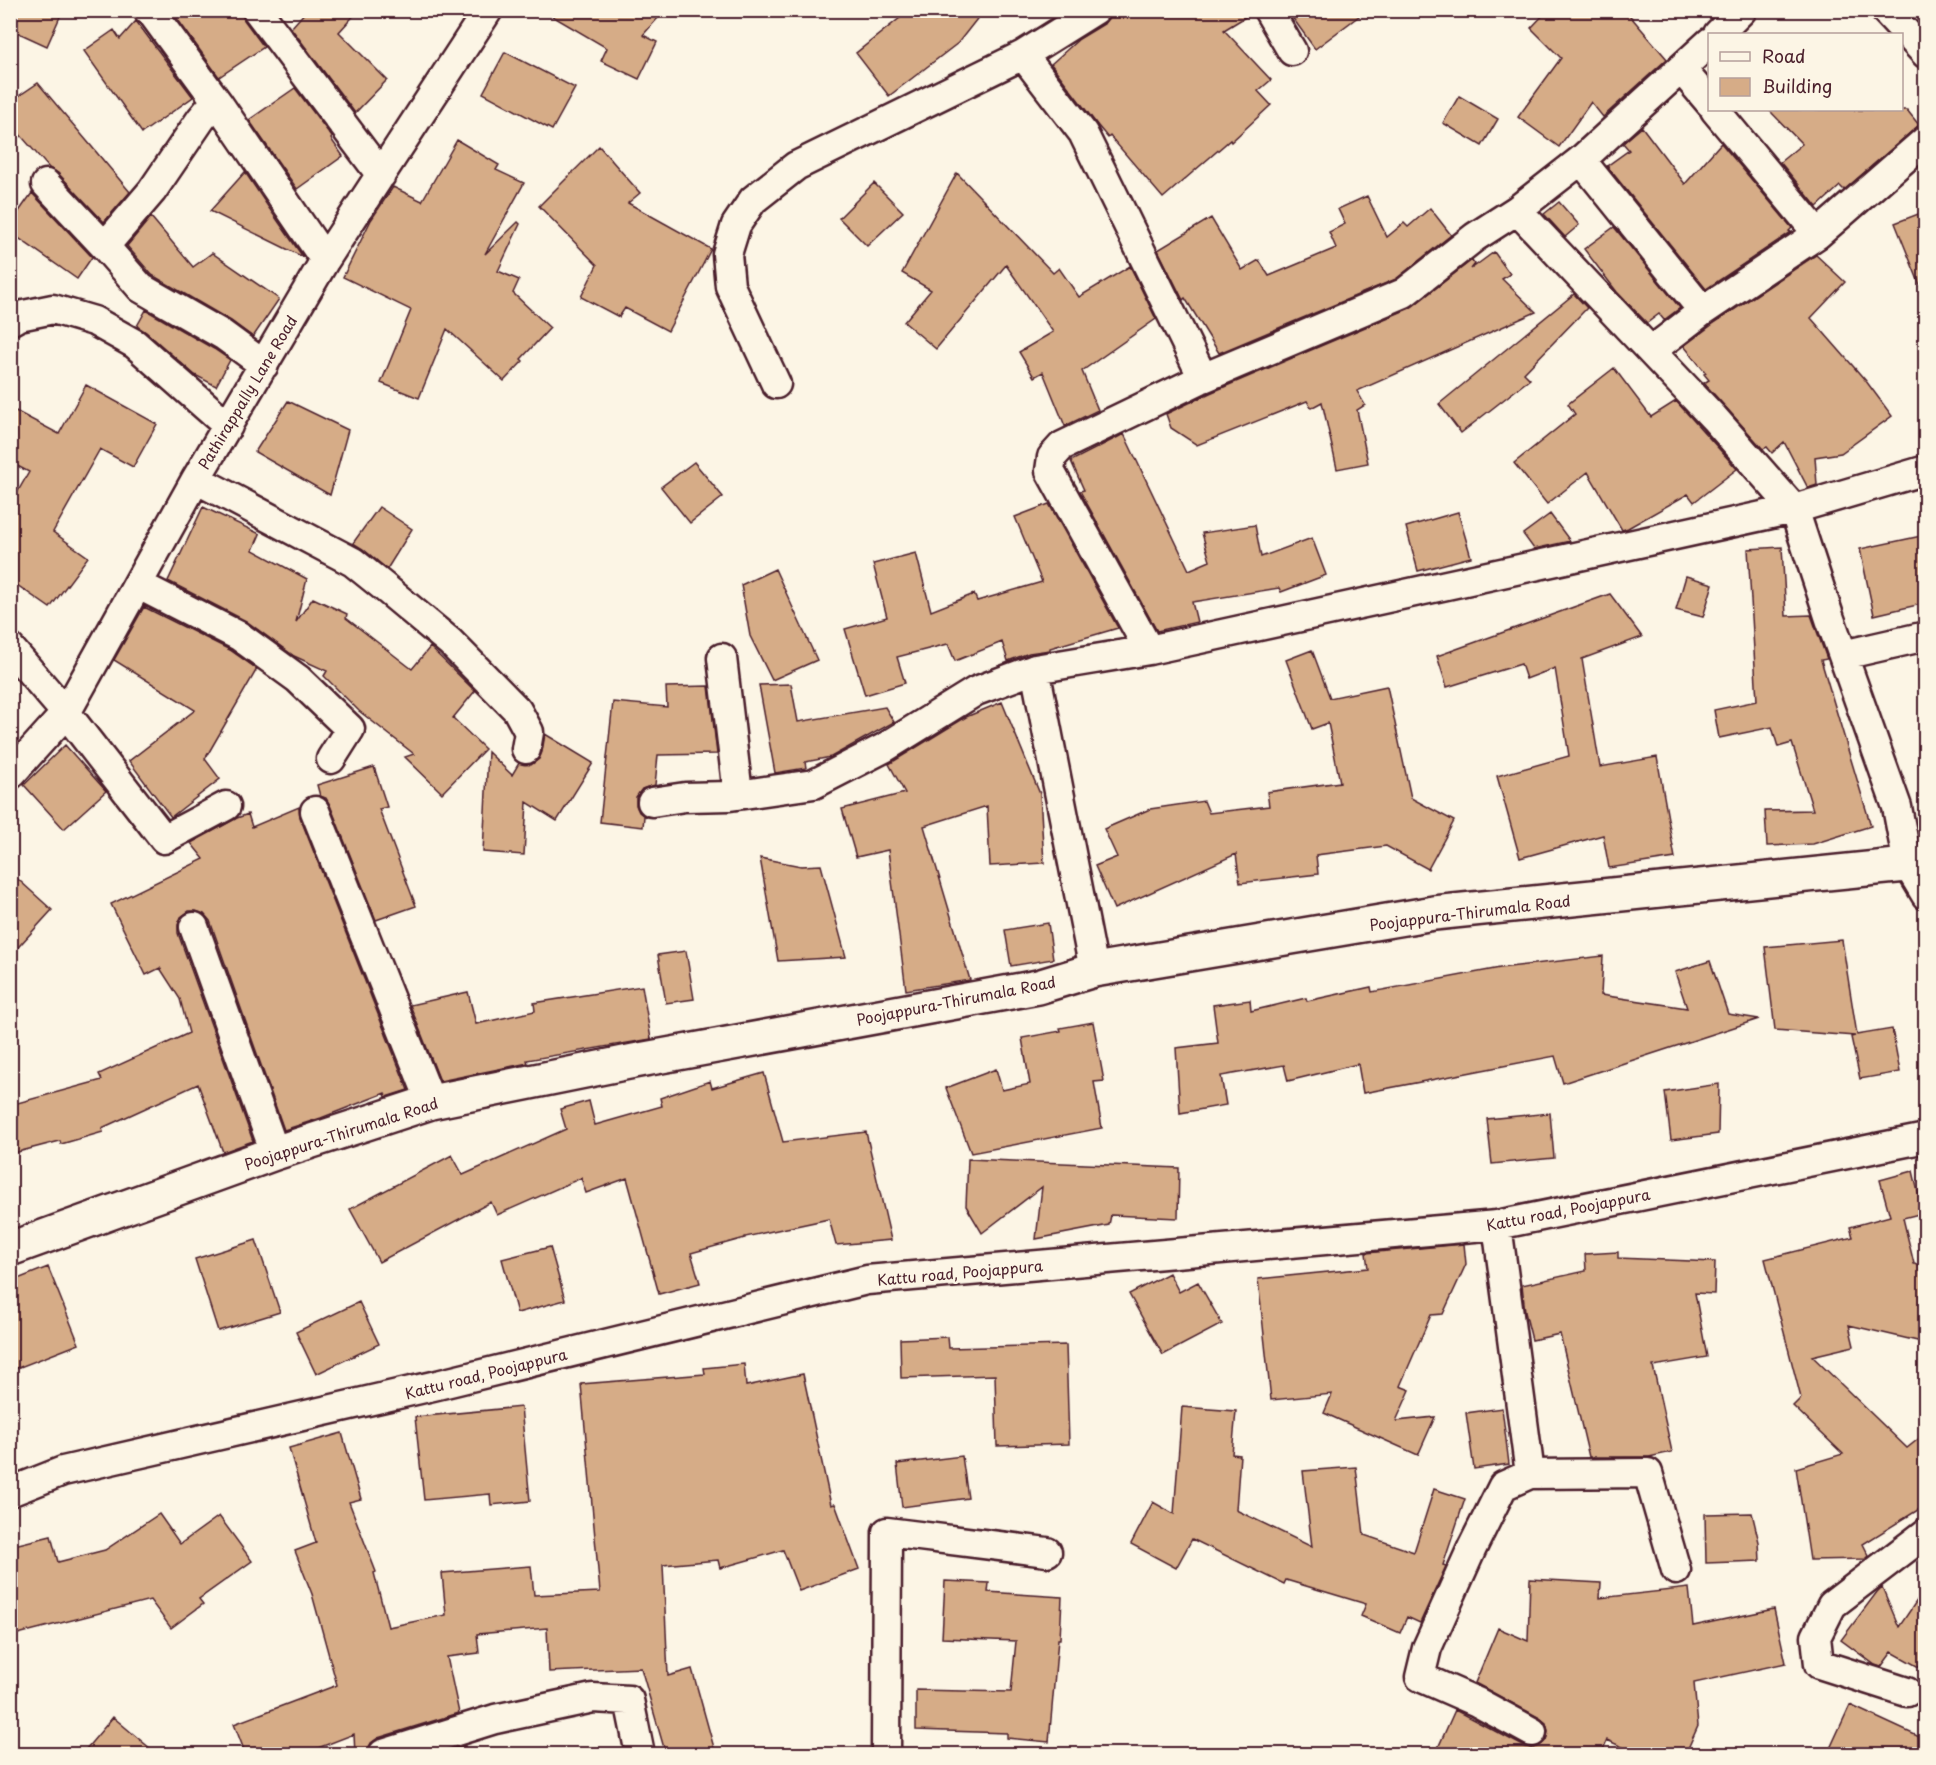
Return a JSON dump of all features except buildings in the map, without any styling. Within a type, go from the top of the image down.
[{"type":"main road","name":"Poojappura-Thirumala Road","points":[[10,1249],[275,1153],[431,1102],[634,1061],[1038,987],[1094,970],[1434,914],[1917,864]]},
{"type":"street","points":[[148,10],[216,101],[325,260]]},
{"type":"street","points":[[257,10],[381,175]]},
{"type":"street","name":"Pathirappally Lane Road","points":[[10,775],[66,713],[196,479],[325,260],[488,10]]},
{"type":"street","points":[[776,384],[730,286],[727,254],[736,225],[753,200],[796,166],[1023,55],[1095,10]]},
{"type":"street","points":[[1268,10],[1292,51]]},
{"type":"street","points":[[1719,33],[1742,10]]},
{"type":"street","points":[[1885,10],[1926,54]]},
{"type":"street","points":[[1149,650],[1050,471],[1052,457],[1062,446],[1203,378],[1404,293],[1475,237],[1517,210],[1581,160],[1708,44]]},
{"type":"street","points":[[1023,55],[1083,133],[1203,378]]},
{"type":"street","points":[[1682,70],[1708,101]]},
{"type":"street","points":[[105,246],[152,191],[201,118],[216,101]]},
{"type":"street","points":[[1716,111],[1818,234]]},
{"type":"street","points":[[1652,351],[1703,311],[1818,234],[1926,140]]},
{"type":"street","points":[[1581,160],[1703,311]]},
{"type":"street","points":[[46,184],[141,288],[223,335],[264,365]]},
{"type":"street","points":[[1517,210],[1652,351],[1794,509],[1926,895]]},
{"type":"street","points":[[10,321],[20,316],[53,309],[94,321],[135,344],[228,426]]},
{"type":"street","points":[[652,802],[814,784],[884,748],[976,691],[1035,669],[1149,650],[1794,509],[1926,470]]},
{"type":"street","points":[[196,479],[353,562],[384,586],[450,642],[517,710],[529,732],[526,749]]},
{"type":"street","points":[[138,585],[238,636],[298,679],[350,729],[331,759]]},
{"type":"street","points":[[1843,654],[1926,636]]},
{"type":"street","points":[[10,648],[66,713],[164,839],[225,806]]},
{"type":"street","points":[[722,658],[738,794]]},
{"type":"street","points":[[1035,669],[1094,970]]},
{"type":"street","points":[[315,811],[431,1102]]},
{"type":"street","points":[[194,927],[275,1153]]},
{"type":"street","name":"Kattu road, Poojappura","points":[[10,1492],[63,1471],[433,1386],[867,1280],[1497,1225],[1926,1138]]},
{"type":"street","points":[[1497,1225],[1530,1474]]},
{"type":"street","points":[[1532,1732],[1477,1702],[1420,1677],[1427,1648],[1503,1486],[1530,1474],[1648,1473],[1676,1570]]},
{"type":"street","points":[[886,1755],[887,1532],[1047,1552]]},
{"type":"street","points":[[1907,1692],[1819,1664],[1816,1637],[1832,1605],[1926,1533]]},
{"type":"street","points":[[383,1755],[495,1719],[593,1698],[629,1700],[640,1755]]}]
